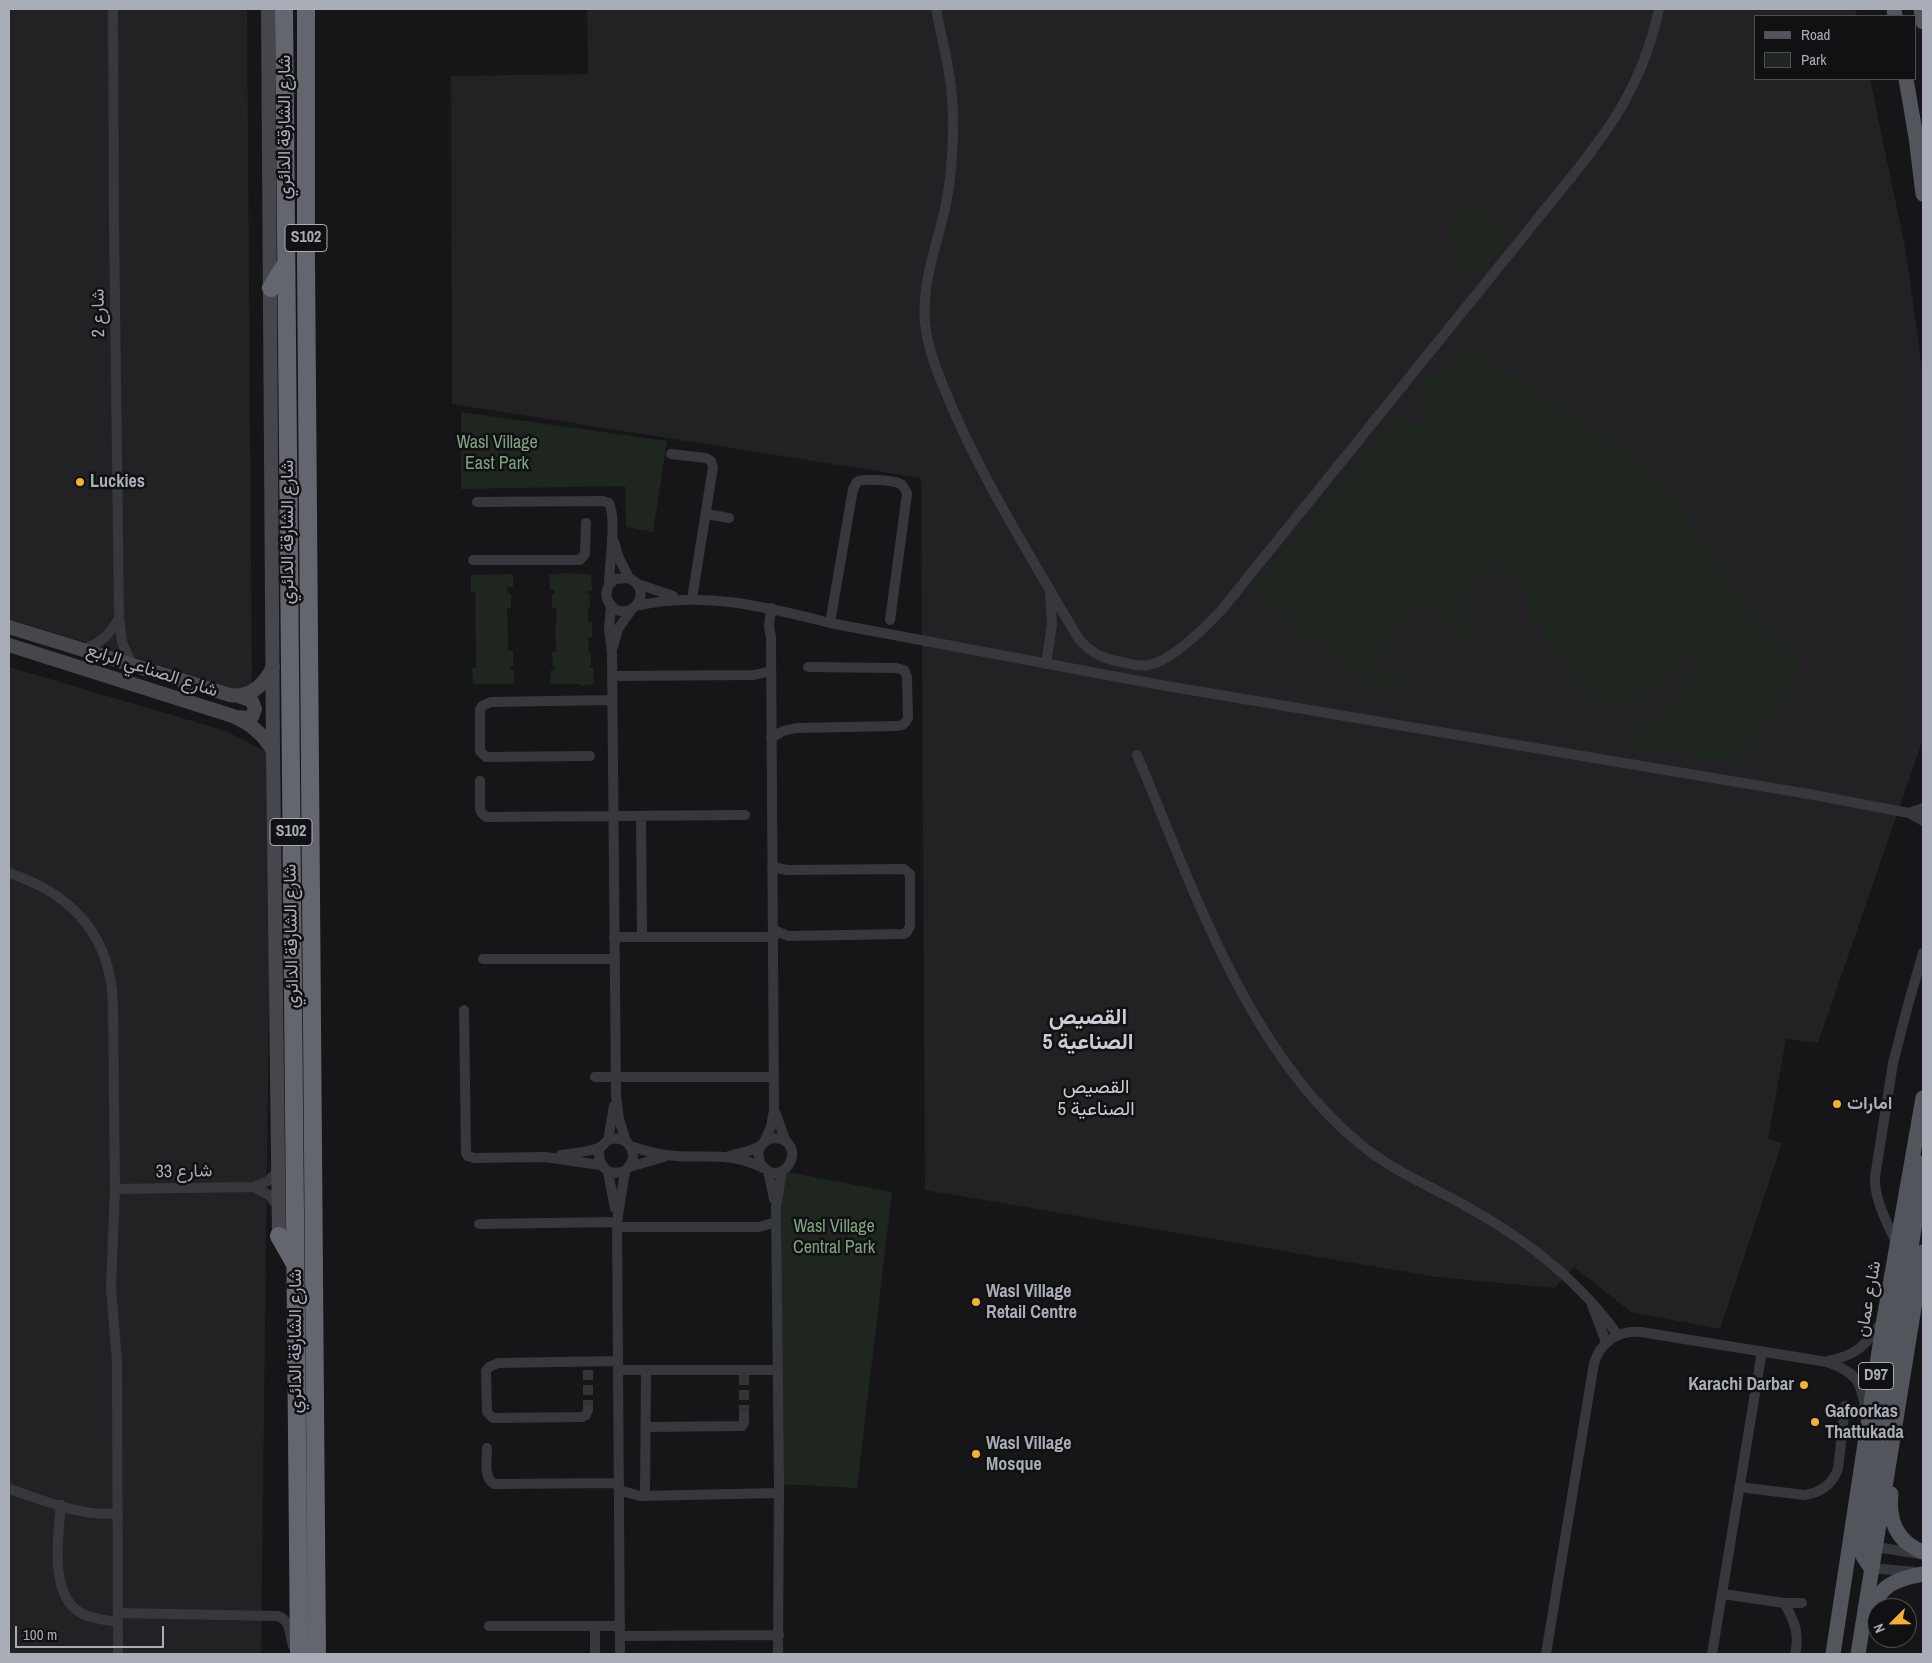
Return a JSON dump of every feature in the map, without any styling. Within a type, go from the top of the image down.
[{"type":"highway","name":"شارع الشارقة الدائري","points":[[306,9],[306,261],[317,1654]]},
{"type":"highway","name":"شارع الشارقة الدائري","points":[[280,10],[286,264],[299,1654]]},
{"type":"highway","points":[[271,288],[286,264]]},
{"type":"highway","points":[[279,1236],[296,1266]]},
{"type":"main road","points":[[1921,9],[1923,22]]},
{"type":"main road","points":[[1906,80],[1923,194]]},
{"type":"main road","name":"شارع عمان","points":[[1862,1544],[1868,1428],[1884,1319],[1923,1098]]},
{"type":"main road","points":[[1858,1654],[1871,1568],[1863,1556],[1862,1544],[1921,1187],[1923,1162]]},
{"type":"main road","name":"شارع عمان","points":[[1833,1654],[1893,1434],[1923,1252]]},
{"type":"main road","points":[[1893,1434],[1895,1458],[1890,1517],[1901,1538],[1908,1545],[1923,1554]]},
{"type":"main road","points":[[1863,1654],[1873,1606],[1881,1593],[1898,1580],[1923,1574]]},
{"type":"street","name":"شارع 2","points":[[113,9],[119,617],[122,642],[132,665]]},
{"type":"street","points":[[936,9],[948,66],[953,123],[948,193],[926,286],[925,322],[938,373],[974,456],[1084,645],[1091,652],[1108,659],[1138,665],[1151,665],[1169,655],[1201,631],[1219,613],[1585,160],[1614,119],[1638,75],[1655,27],[1659,9]]},
{"type":"street","points":[[279,1236],[273,751],[271,288],[280,10]]},
{"type":"street","points":[[671,454],[706,458],[711,461],[713,468],[706,514],[686,599]]},
{"type":"street","points":[[830,623],[853,489],[857,482],[864,480],[898,483],[906,490],[907,494],[890,620]]},
{"type":"street","points":[[477,502],[606,501],[610,505],[612,536],[609,585],[606,596],[611,606],[609,629],[612,653],[616,1095],[619,1119],[633,1157],[627,1169],[617,1225],[620,1654]]},
{"type":"street","points":[[706,514],[729,518]]},
{"type":"street","points":[[473,560],[580,560],[585,554],[586,523]]},
{"type":"street","points":[[612,536],[619,558],[641,595],[618,629],[612,653]]},
{"type":"street","points":[[609,585],[616,578],[633,581],[659,593],[686,599],[774,609],[830,623],[1155,684],[1794,792],[1909,813],[1923,821]]},
{"type":"street","points":[[1046,664],[1052,625],[1052,604],[1048,586]]},
{"type":"street","points":[[611,606],[621,611],[634,607],[686,599]]},
{"type":"street","points":[[774,609],[769,627],[771,637],[774,1110],[771,1126],[758,1157],[766,1170],[776,1208]]},
{"type":"street","points":[[82,650],[100,641],[114,626],[119,617]]},
{"type":"street","name":"شارع الصناعي الرابع","points":[[9,627],[218,693],[241,697],[257,688],[274,666]]},
{"type":"street","name":"شارع الصناعي الرابع","points":[[9,645],[233,716],[256,730],[273,751]]},
{"type":"street","points":[[771,738],[783,731],[796,728],[901,726],[907,722],[907,677],[904,670],[896,668],[808,667]]},
{"type":"street","points":[[612,676],[754,675],[771,671]]},
{"type":"street","points":[[233,716],[248,718],[254,713],[252,701],[241,697]]},
{"type":"street","points":[[590,756],[486,757],[482,755],[480,747],[480,710],[482,706],[491,702],[612,700]]},
{"type":"street","points":[[1137,755],[1209,924],[1235,977],[1263,1029],[1302,1084],[1344,1130],[1376,1156],[1413,1179],[1470,1208],[1505,1230],[1551,1264],[1590,1299],[1618,1335]]},
{"type":"street","points":[[480,781],[480,809],[486,817],[745,815]]},
{"type":"street","points":[[1909,813],[1923,808]]},
{"type":"street","points":[[642,816],[642,937]]},
{"type":"street","points":[[614,937],[904,934],[910,926],[910,874],[904,869],[787,870],[772,868]]},
{"type":"street","points":[[9,873],[50,890],[72,907],[90,928],[97,940],[108,966],[113,993],[115,1188],[111,1288],[117,1362],[118,1654]]},
{"type":"street","points":[[1898,1246],[1876,1191],[1875,1177],[1893,1063],[1923,953]]},
{"type":"street","points":[[483,959],[614,959]]},
{"type":"street","points":[[464,1010],[466,1153],[471,1158],[545,1157],[604,1168],[614,1173],[652,1160],[676,1156]]},
{"type":"street","points":[[595,1077],[774,1077]]},
{"type":"street","points":[[616,1095],[599,1159],[604,1168],[617,1225]]},
{"type":"street","points":[[545,1157],[604,1144],[617,1139],[652,1152],[676,1156],[730,1156],[747,1160],[773,1173],[782,1171],[790,1165],[792,1155],[774,1110]]},
{"type":"street","points":[[730,1156],[762,1144],[772,1138],[782,1139],[786,1142]]},
{"type":"street","points":[[254,1187],[268,1180],[279,1170]]},
{"type":"street","points":[[778,1654],[779,1493],[776,1208],[782,1171]]},
{"type":"street","points":[[254,1187],[269,1195],[279,1208]]},
{"type":"street","name":"شارع 33","points":[[115,1188],[254,1187]]},
{"type":"street","points":[[479,1224],[759,1227],[776,1222]]},
{"type":"street","points":[[1590,1299],[1606,1342]]},
{"type":"street","points":[[1827,1362],[1847,1357],[1859,1351],[1884,1319]]},
{"type":"street","points":[[1546,1654],[1594,1362],[1606,1342],[1618,1335],[1629,1332],[1641,1332],[1827,1362],[1846,1369],[1857,1379],[1863,1392],[1868,1428]]},
{"type":"street","points":[[1712,1654],[1762,1351]]},
{"type":"street","points":[[588,1410],[586,1415],[582,1417],[497,1418],[489,1416],[486,1408],[486,1376],[489,1367],[498,1363],[539,1362],[618,1366],[646,1370],[744,1373],[778,1370]]},
{"type":"street","points":[[645,1496],[646,1370]]},
{"type":"street","points":[[1739,1487],[1804,1495],[1825,1488],[1838,1469],[1845,1406]]},
{"type":"street","points":[[646,1427],[742,1426],[744,1416]]},
{"type":"street","points":[[487,1448],[487,1476],[490,1482],[494,1484],[619,1486],[633,1494],[645,1496],[779,1493]]},
{"type":"street","points":[[9,1489],[91,1513],[118,1513]]},
{"type":"street","points":[[61,1505],[58,1557],[64,1594],[79,1612],[86,1616],[118,1618],[280,1616],[287,1622],[293,1646],[299,1654]]},
{"type":"street","points":[[1862,1544],[1923,1554]]},
{"type":"street","points":[[1871,1568],[1923,1574]]},
{"type":"street","points":[[1723,1594],[1784,1603],[1802,1602]]},
{"type":"street","points":[[1784,1603],[1794,1621],[1798,1636],[1796,1654]]},
{"type":"street","points":[[489,1626],[595,1626],[620,1631],[779,1635]]},
{"type":"street","points":[[595,1626],[595,1654]]},
{"type":"shaded area","points":[[9,9],[247,9],[252,694],[9,619]]},
{"type":"shaded area","name":"القصيص الصناعية 5","points":[[587,9],[1855,9],[1857,15],[1754,15],[1754,80],[1870,80],[1906,252],[1923,375],[1923,739],[1818,1043],[1786,1039],[1768,1139],[1782,1143],[1720,1329],[1631,1312],[1574,1267],[1555,1288],[1436,1277],[925,1190],[921,478],[452,404],[451,76],[588,74]]},
{"type":"shaded area","points":[[9,667],[226,731],[272,755],[261,1654],[9,1654]]},
{"type":"green space","points":[[1478,202],[1512,237],[1479,275],[1458,270],[1458,250],[1448,238],[1454,222]]},
{"type":"green space","points":[[1470,348],[1631,454],[1652,472],[1677,504],[1753,622],[1799,660],[1799,669],[1789,687],[1779,698],[1761,733],[1732,764],[1709,758],[1625,744],[1658,714],[1706,665],[1703,661],[1696,662],[1686,651],[1676,668],[1658,681],[1642,697],[1624,706],[1608,706],[1593,698],[1579,685],[1567,669],[1539,620],[1531,625],[1527,614],[1533,606],[1523,589],[1489,560],[1457,607],[1478,632],[1470,642],[1460,636],[1422,604],[1402,622],[1384,644],[1374,659],[1382,667],[1396,674],[1404,681],[1402,691],[1394,695],[1375,684],[1322,645],[1288,626],[1287,614],[1256,591],[1260,582],[1398,412],[1419,428],[1429,414],[1421,385],[1425,374],[1434,378],[1447,376],[1446,369],[1452,362],[1459,360]]},
{"type":"green space","name":"Wasl Village East Park","points":[[461,412],[667,441],[653,532],[626,527],[625,486],[461,489]]},
{"type":"green space","points":[[562,573],[591,574],[592,591],[587,591],[590,594],[588,622],[592,622],[592,637],[588,638],[589,653],[591,653],[590,668],[593,668],[594,684],[581,686],[580,684],[551,684],[550,671],[555,670],[552,652],[556,651],[555,623],[557,623],[556,608],[552,608],[552,594],[554,594],[554,590],[550,590],[549,575]]},
{"type":"green space","points":[[513,574],[513,587],[507,587],[508,593],[511,594],[511,608],[507,608],[508,651],[513,651],[513,666],[510,666],[510,670],[514,670],[514,684],[473,684],[472,668],[476,668],[475,592],[471,592],[471,575]]},
{"type":"green space","name":"Wasl Village Central Park","points":[[782,1171],[892,1192],[857,1488],[779,1484]]},
{"type":"tunnel","points":[[588,1369],[588,1410]]},
{"type":"tunnel","points":[[744,1375],[744,1416]]},
{"type":"place","name":"Luckies","points":[[80,482]]},
{"type":"place","name":"امارات","points":[[1837,1104]]},
{"type":"place","name":"Wasl Village Retail Centre","points":[[976,1302]]},
{"type":"place","name":"Karachi Darbar","points":[[1804,1385]]},
{"type":"place","name":"Gafoorkas Thattukada","points":[[1815,1422]]},
{"type":"place","name":"Wasl Village Mosque","points":[[976,1454]]},
{"type":"district","name":"القصيص الصناعية 5","points":[[1088,1030]]},
{"type":"district","name":"القصيص الصناعية 5","points":[[1096,1099]]}]
